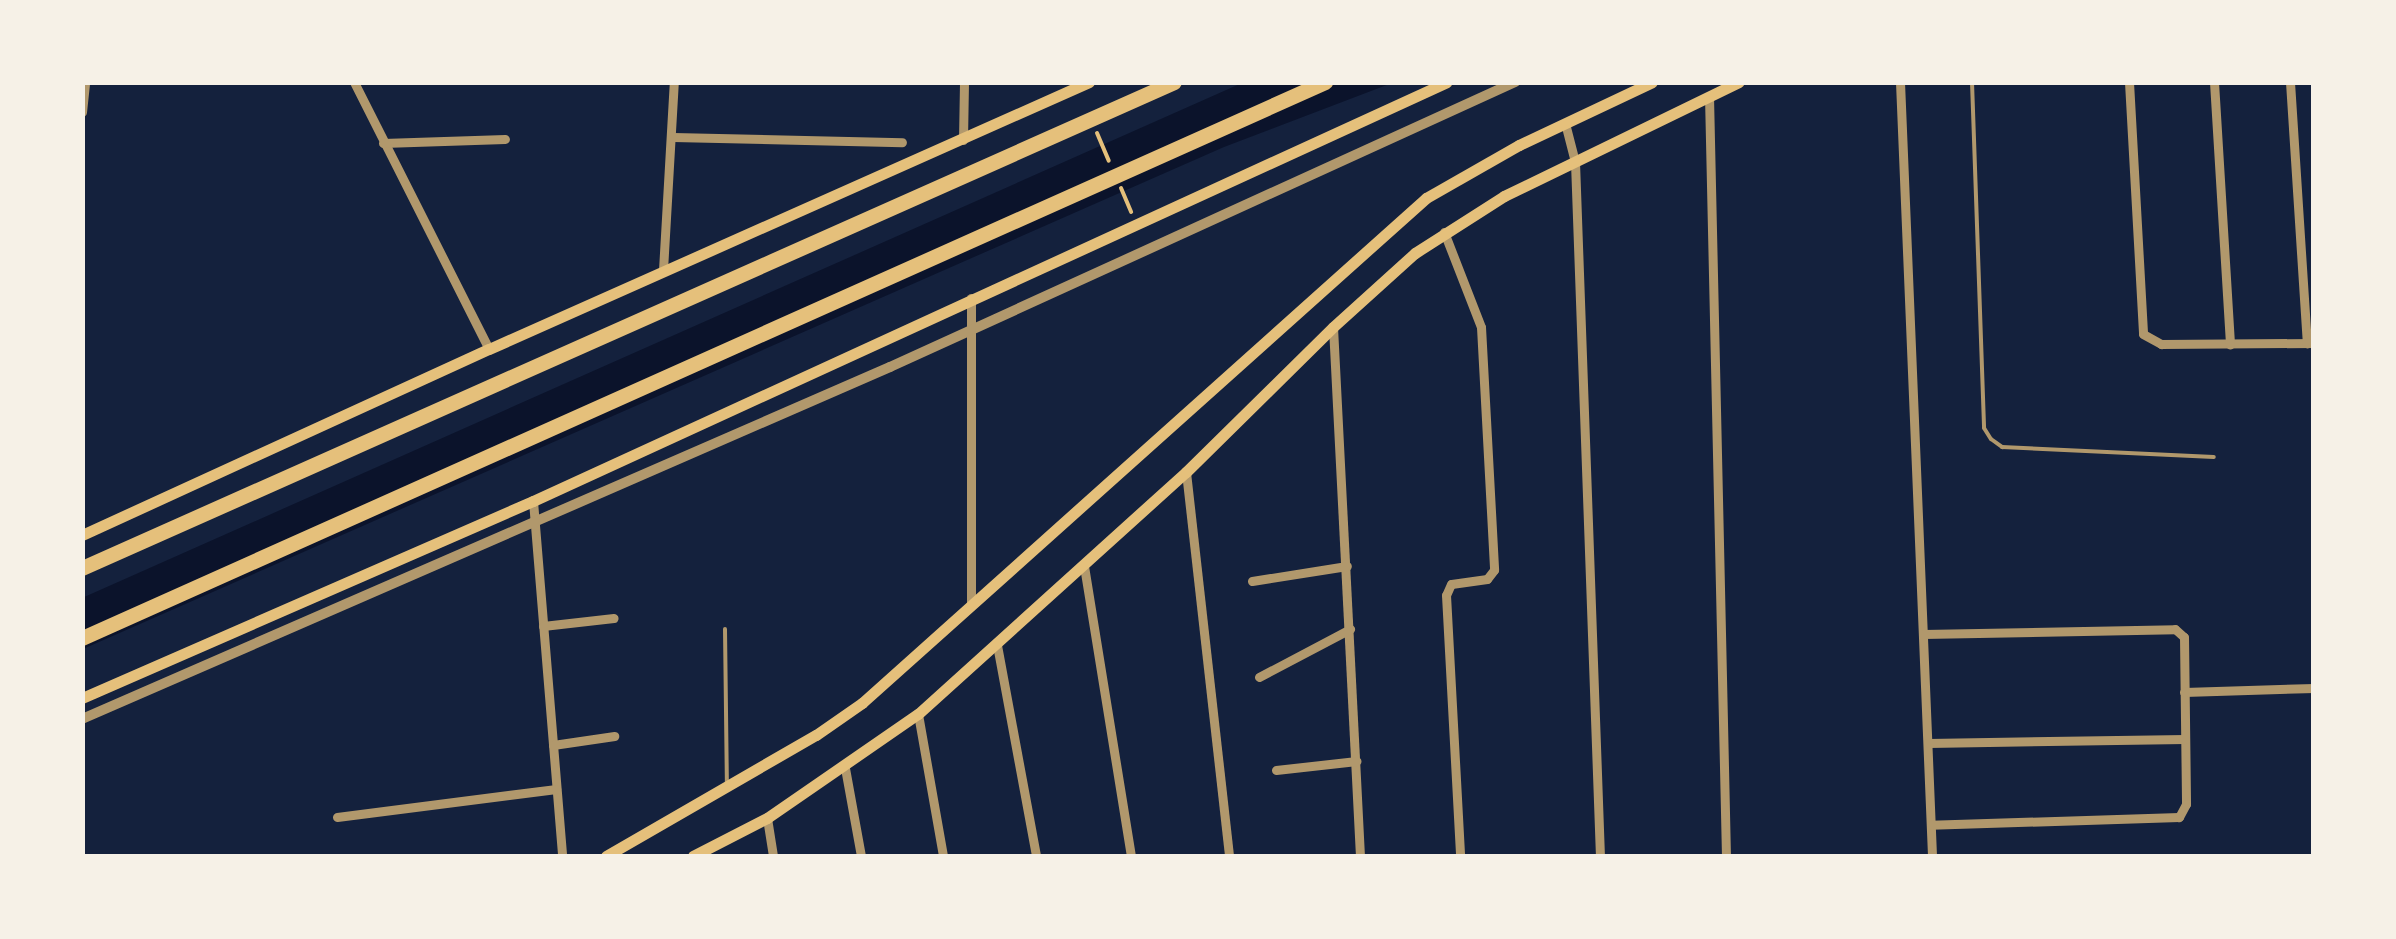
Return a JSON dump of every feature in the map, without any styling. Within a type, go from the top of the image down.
[{"type":"highway","points":[[82,568],[1174,82]]},
{"type":"highway","points":[[82,638],[1325,82]]},
{"type":"main road","points":[[82,535],[488,348],[1089,82]]},
{"type":"main road","points":[[82,698],[533,501],[1446,82]]},
{"type":"main road","points":[[606,856],[846,714],[971,608],[1394,223],[1458,178],[1652,82]]},
{"type":"main road","points":[[693,856],[766,818],[845,768],[918,714],[1186,472],[1387,275],[1444,232],[1575,162],[1739,82]]},
{"type":"street","points":[[82,112],[85,82]]},
{"type":"street","points":[[354,82],[488,348]]},
{"type":"street","points":[[663,270],[674,82]]},
{"type":"street","points":[[963,140],[964,82]]},
{"type":"street","points":[[82,719],[535,524],[1515,82]]},
{"type":"street","points":[[1900,82],[1932,856]]},
{"type":"street","points":[[2129,82],[2143,334],[2161,344],[2310,343],[2290,82]]},
{"type":"street","points":[[2214,82],[2230,344]]},
{"type":"street","points":[[1709,96],[1726,856]]},
{"type":"street","points":[[1565,123],[1575,162],[1600,856]]},
{"type":"street","points":[[673,138],[902,142]]},
{"type":"street","points":[[383,143],[505,139]]},
{"type":"street","points":[[1444,232],[1481,326],[1494,570],[1487,579],[1451,584],[1446,595],[1460,856]]},
{"type":"street","points":[[971,298],[971,608]]},
{"type":"street","points":[[1333,326],[1360,856]]},
{"type":"street","points":[[1186,472],[1229,856]]},
{"type":"street","points":[[533,501],[562,856]]},
{"type":"street","points":[[1084,566],[1131,856]]},
{"type":"street","points":[[1252,581],[1347,566]]},
{"type":"street","points":[[543,626],[614,618]]},
{"type":"street","points":[[1259,677],[1350,629]]},
{"type":"street","points":[[1923,634],[2176,629],[2184,637],[2184,811],[2172,819],[1930,825]]},
{"type":"street","points":[[997,645],[1036,856]]},
{"type":"street","points":[[2184,692],[2314,688]]},
{"type":"street","points":[[918,714],[943,856]]},
{"type":"street","points":[[553,745],[614,736]]},
{"type":"street","points":[[1928,743],[2185,738]]},
{"type":"street","points":[[1276,770],[1356,761]]},
{"type":"street","points":[[845,768],[861,856]]},
{"type":"street","points":[[337,817],[556,789]]},
{"type":"street","points":[[766,818],[773,856]]},
{"type":"lane","points":[[1972,82],[1984,428],[2002,447],[2214,456]]},
{"type":"lane","points":[[726,629],[727,783]]},
{"type":"path","points":[[1092,122],[1136,223]]},
{"type":"water","points":[[1242,83],[1392,83],[1224,147],[83,649],[82,598]]}]
